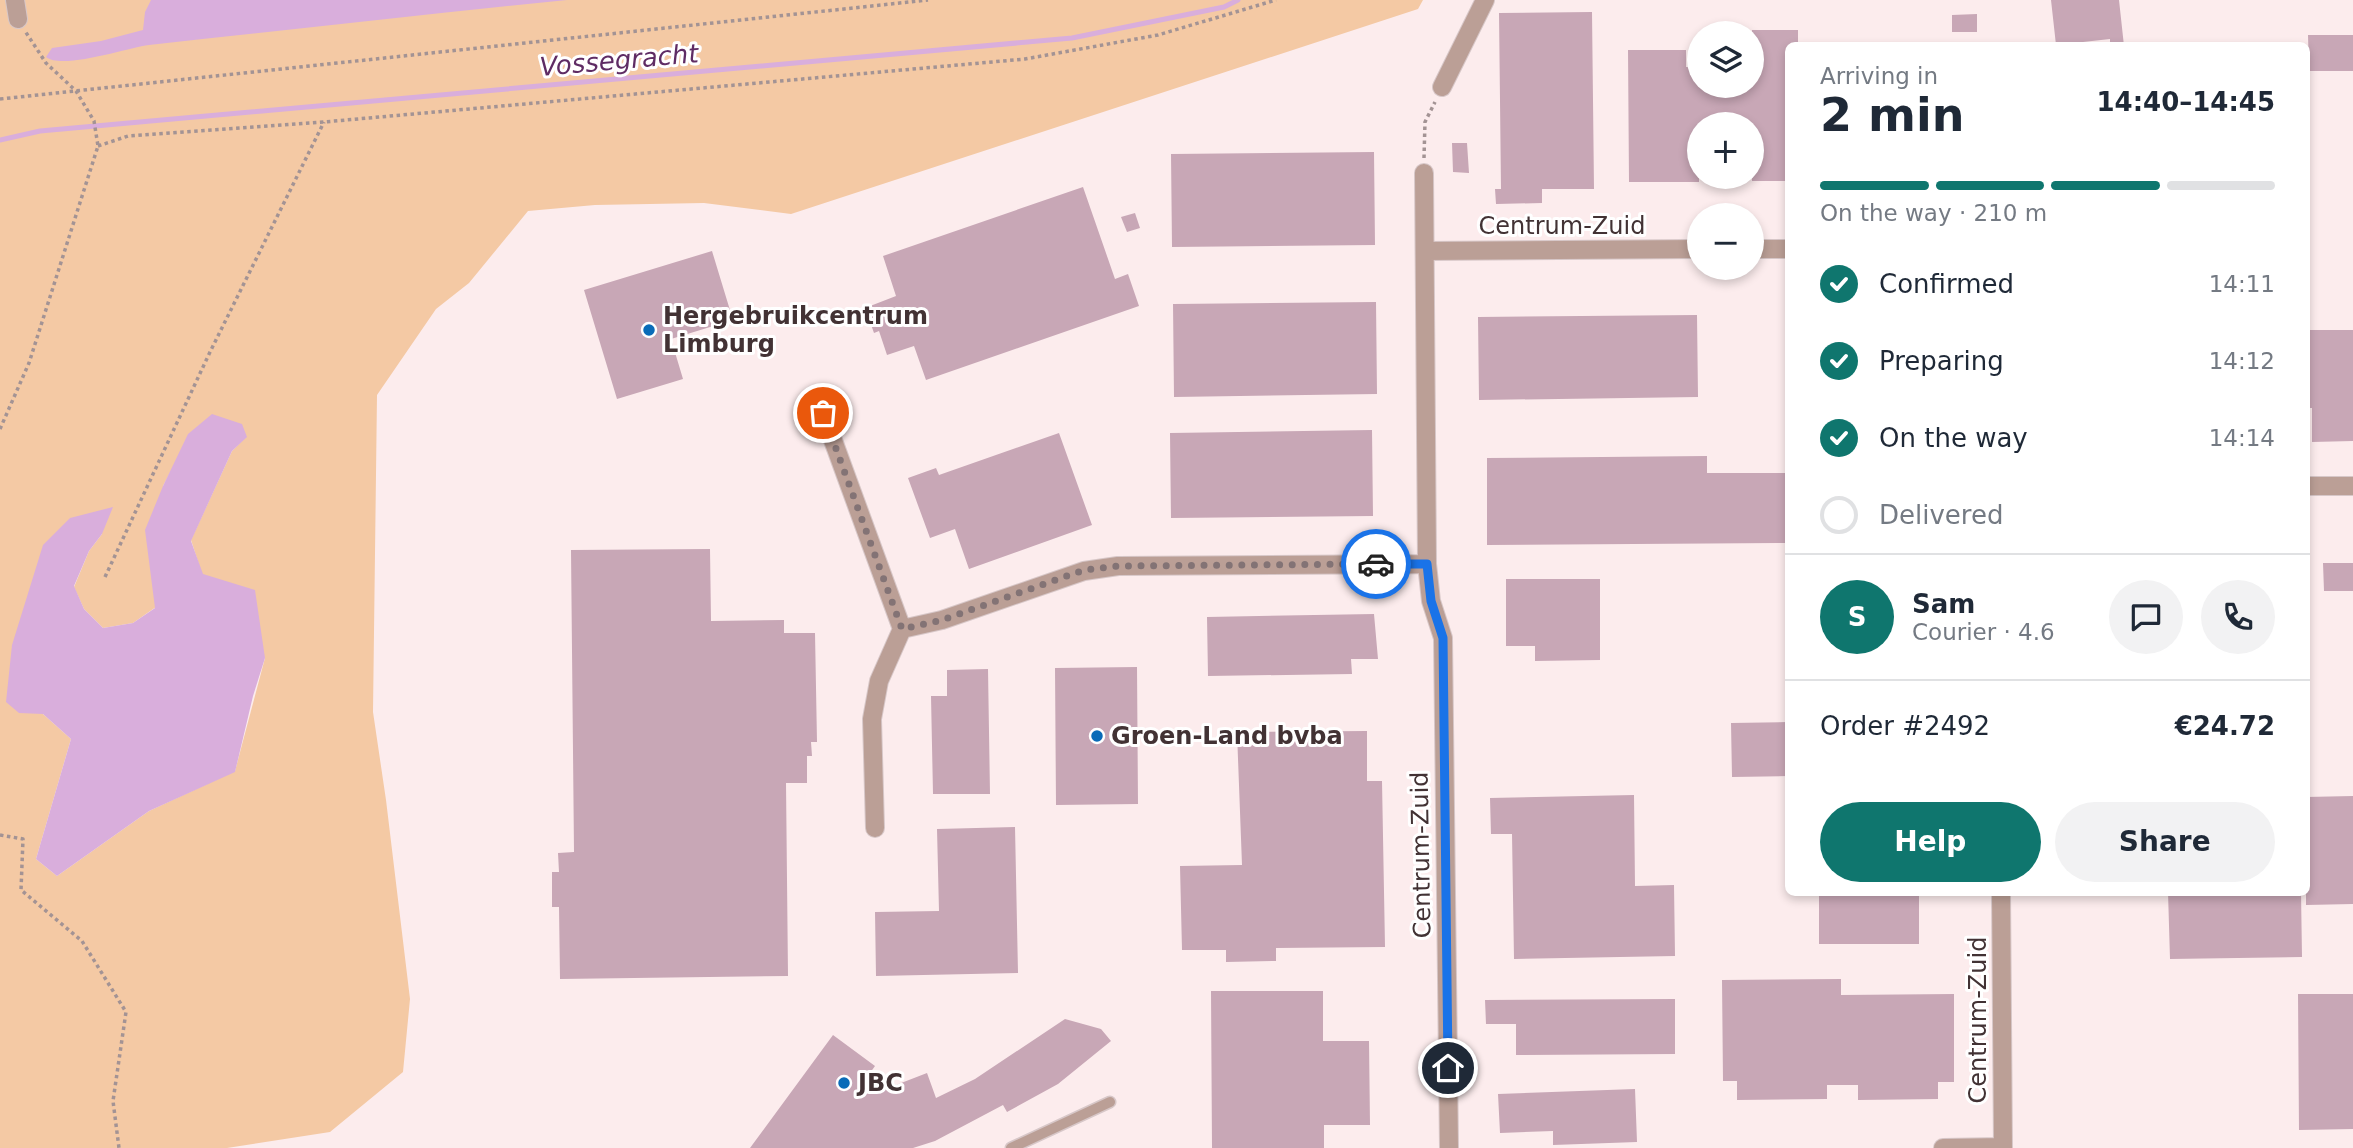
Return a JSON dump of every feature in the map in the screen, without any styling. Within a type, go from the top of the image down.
[{"type":"street","points":[[15,0],[18,19]]},
{"type":"street","points":[[1442,87],[1485,0]]},
{"type":"street","name":"Centrum-Zuid","points":[[1424,173],[1427,564],[1431,601],[1443,638],[1449,1148]]},
{"type":"street","name":"Centrum-Zuid","points":[[1426,251],[1687,249]]},
{"type":"street","points":[[1764,249],[1785,249]]},
{"type":"street","points":[[823,413],[902,629],[879,681],[872,719],[875,828]]},
{"type":"street","points":[[2310,486],[2353,486]]},
{"type":"street","points":[[902,629],[942,620],[1084,570],[1118,566],[1427,564]]},
{"type":"street","name":"Centrum-Zuid","points":[[1943,1148],[2003,1148],[2001,896]]},
{"type":"lane","points":[[1011,1148],[1110,1102]]},
{"type":"path","points":[[0,99],[928,0]]},
{"type":"path","points":[[98,146],[128,136],[324,122],[1025,59],[1158,36],[1276,0]]},
{"type":"path","points":[[0,429],[29,363],[98,146],[94,121],[76,91],[46,63],[18,19]]},
{"type":"path","points":[[1424,173],[1425,122],[1442,87]]},
{"type":"path","points":[[105,578],[210,352],[324,122]]},
{"type":"path","points":[[0,835],[23,839],[21,890],[82,941],[126,1012],[113,1101],[118,1148]]},
{"type":"shaded area","points":[[0,0],[1423,0],[1418,9],[791,214],[704,203],[595,205],[528,211],[469,283],[436,309],[377,395],[373,712],[410,999],[403,1072],[330,1132],[227,1148],[0,1148]],"holes":[[[246,437],[232,451],[191,540],[202,574],[265,658],[235,771],[149,811],[57,876],[36,859],[71,739],[43,714],[70,518],[102,534],[89,551],[74,587],[84,609],[103,628],[133,623],[156,607],[163,486],[176,461]]]},
{"type":"shaded area","points":[[151,0],[567,0],[149,45],[80,60],[54,60],[46,57],[52,48],[101,41],[143,30],[145,12]]},
{"type":"shaded area","points":[[212,414],[242,424],[247,437],[232,451],[191,541],[203,574],[255,590],[265,658],[235,772],[149,811],[57,876],[36,859],[71,739],[43,714],[19,713],[6,702],[12,645],[43,545],[70,518],[113,507],[74,586],[84,609],[103,628],[133,623],[155,608],[145,530],[188,434]]},
{"type":"building","points":[[2051,0],[2119,0],[2124,42],[2110,42],[2110,39],[2056,42]]},
{"type":"building","points":[[1592,12],[1594,189],[1542,189],[1542,203],[1496,204],[1495,189],[1501,189],[1499,13]]},
{"type":"building","points":[[1977,14],[1977,32],[1952,32],[1952,15]]},
{"type":"building","points":[[1764,30],[1798,30],[1798,42],[1785,42],[1785,181],[1764,181],[1764,112],[1687,112],[1687,182],[1629,182],[1628,50],[1686,50],[1687,98],[1764,98]]},
{"type":"building","points":[[2308,35],[2353,35],[2353,71],[2310,71]]},
{"type":"building","points":[[1452,143],[1467,143],[1469,173],[1453,172]]},
{"type":"building","points":[[1374,152],[1375,245],[1172,247],[1171,154]]},
{"type":"building","points":[[1083,187],[1115,279],[1128,274],[1139,306],[926,380],[914,346],[887,355],[879,331],[874,333],[865,308],[896,296],[883,256]]},
{"type":"building","points":[[1135,213],[1140,228],[1127,232],[1121,217]]},
{"type":"building","name":"Hergebruikcentrum Limburg","points":[[712,251],[733,320],[671,339],[683,379],[617,399],[584,290]]},
{"type":"building","points":[[1376,302],[1377,394],[1174,397],[1173,304]]},
{"type":"building","points":[[1697,315],[1698,397],[1479,400],[1478,317]]},
{"type":"building","points":[[2310,330],[2353,330],[2353,441],[2312,442]]},
{"type":"building","points":[[1372,430],[1373,516],[1171,518],[1170,433]]},
{"type":"building","points":[[1059,433],[1092,525],[969,569],[955,529],[930,538],[908,478],[936,468],[939,475]]},
{"type":"building","points":[[1707,456],[1707,473],[1785,473],[1785,543],[1487,545],[1487,458]]},
{"type":"building","points":[[710,549],[711,621],[784,620],[784,633],[815,633],[817,742],[811,742],[812,756],[807,756],[807,783],[786,783],[788,976],[560,979],[559,907],[552,907],[552,872],[559,872],[558,853],[574,852],[571,550]]},
{"type":"building","points":[[2323,563],[2353,563],[2353,591],[2324,591]]},
{"type":"building","points":[[1506,579],[1600,579],[1600,660],[1535,661],[1535,646],[1506,646]]},
{"type":"building","points":[[1374,614],[1378,659],[1351,659],[1352,674],[1208,676],[1207,617]]},
{"type":"building","name":"Groen-Land bvba","points":[[1137,667],[1138,804],[1056,805],[1055,668]]},
{"type":"building","points":[[988,669],[990,794],[933,794],[931,696],[947,696],[947,670]]},
{"type":"building","points":[[1785,722],[1785,776],[1732,777],[1731,723]]},
{"type":"building","points":[[1367,731],[1367,781],[1382,781],[1385,947],[1276,948],[1276,961],[1226,962],[1226,950],[1182,950],[1180,866],[1242,865],[1237,732]]},
{"type":"building","points":[[1634,795],[1635,886],[1674,885],[1675,956],[1514,959],[1512,834],[1491,834],[1490,798]]},
{"type":"building","points":[[2353,796],[2353,904],[2306,905],[2306,896],[2310,896],[2310,797]]},
{"type":"building","points":[[1015,827],[1018,973],[876,976],[875,912],[939,911],[937,829]]},
{"type":"building","points":[[1819,896],[1919,896],[1919,944],[1819,944]]},
{"type":"building","points":[[2168,896],[2301,896],[2302,957],[2170,959]]},
{"type":"building","points":[[1841,979],[1841,995],[1954,994],[1954,1082],[1938,1082],[1938,1099],[1858,1100],[1858,1085],[1827,1085],[1827,1099],[1737,1100],[1737,1081],[1723,1081],[1722,980]]},
{"type":"building","points":[[1211,991],[1323,991],[1323,1041],[1369,1041],[1370,1125],[1324,1125],[1324,1148],[1212,1148]]},
{"type":"building","points":[[2298,994],[2353,994],[2353,1129],[2299,1130]]},
{"type":"building","points":[[1675,999],[1675,1054],[1516,1055],[1516,1024],[1486,1024],[1485,1000]]},
{"type":"building","name":"JBC","points":[[1065,1019],[1101,1029],[1111,1041],[1058,1084],[1007,1112],[1003,1105],[935,1141],[913,1148],[750,1148],[833,1035],[875,1066],[870,1073],[896,1085],[927,1073],[936,1098],[975,1079]]},
{"type":"building","points":[[1635,1089],[1637,1142],[1553,1145],[1553,1131],[1500,1133],[1498,1094]]},
{"type":"waterway","name":"Vossegracht","points":[[0,140],[40,131],[1072,38],[1224,7],[1238,0]]},
{"type":"way so far","points":[[823,413],[902,629],[942,620],[1084,570],[1118,566],[1376,564]]},
{"type":"place","name":"Hergebruikcentrum Limburg","points":[[649,330]]},
{"type":"place","name":"Groen-Land bvba","points":[[1097,736]]},
{"type":"place","name":"JBC","points":[[844,1083]]},
{"type":"route","points":[[1376,564],[1427,564],[1431,601],[1443,638],[1448,1068]]}]
